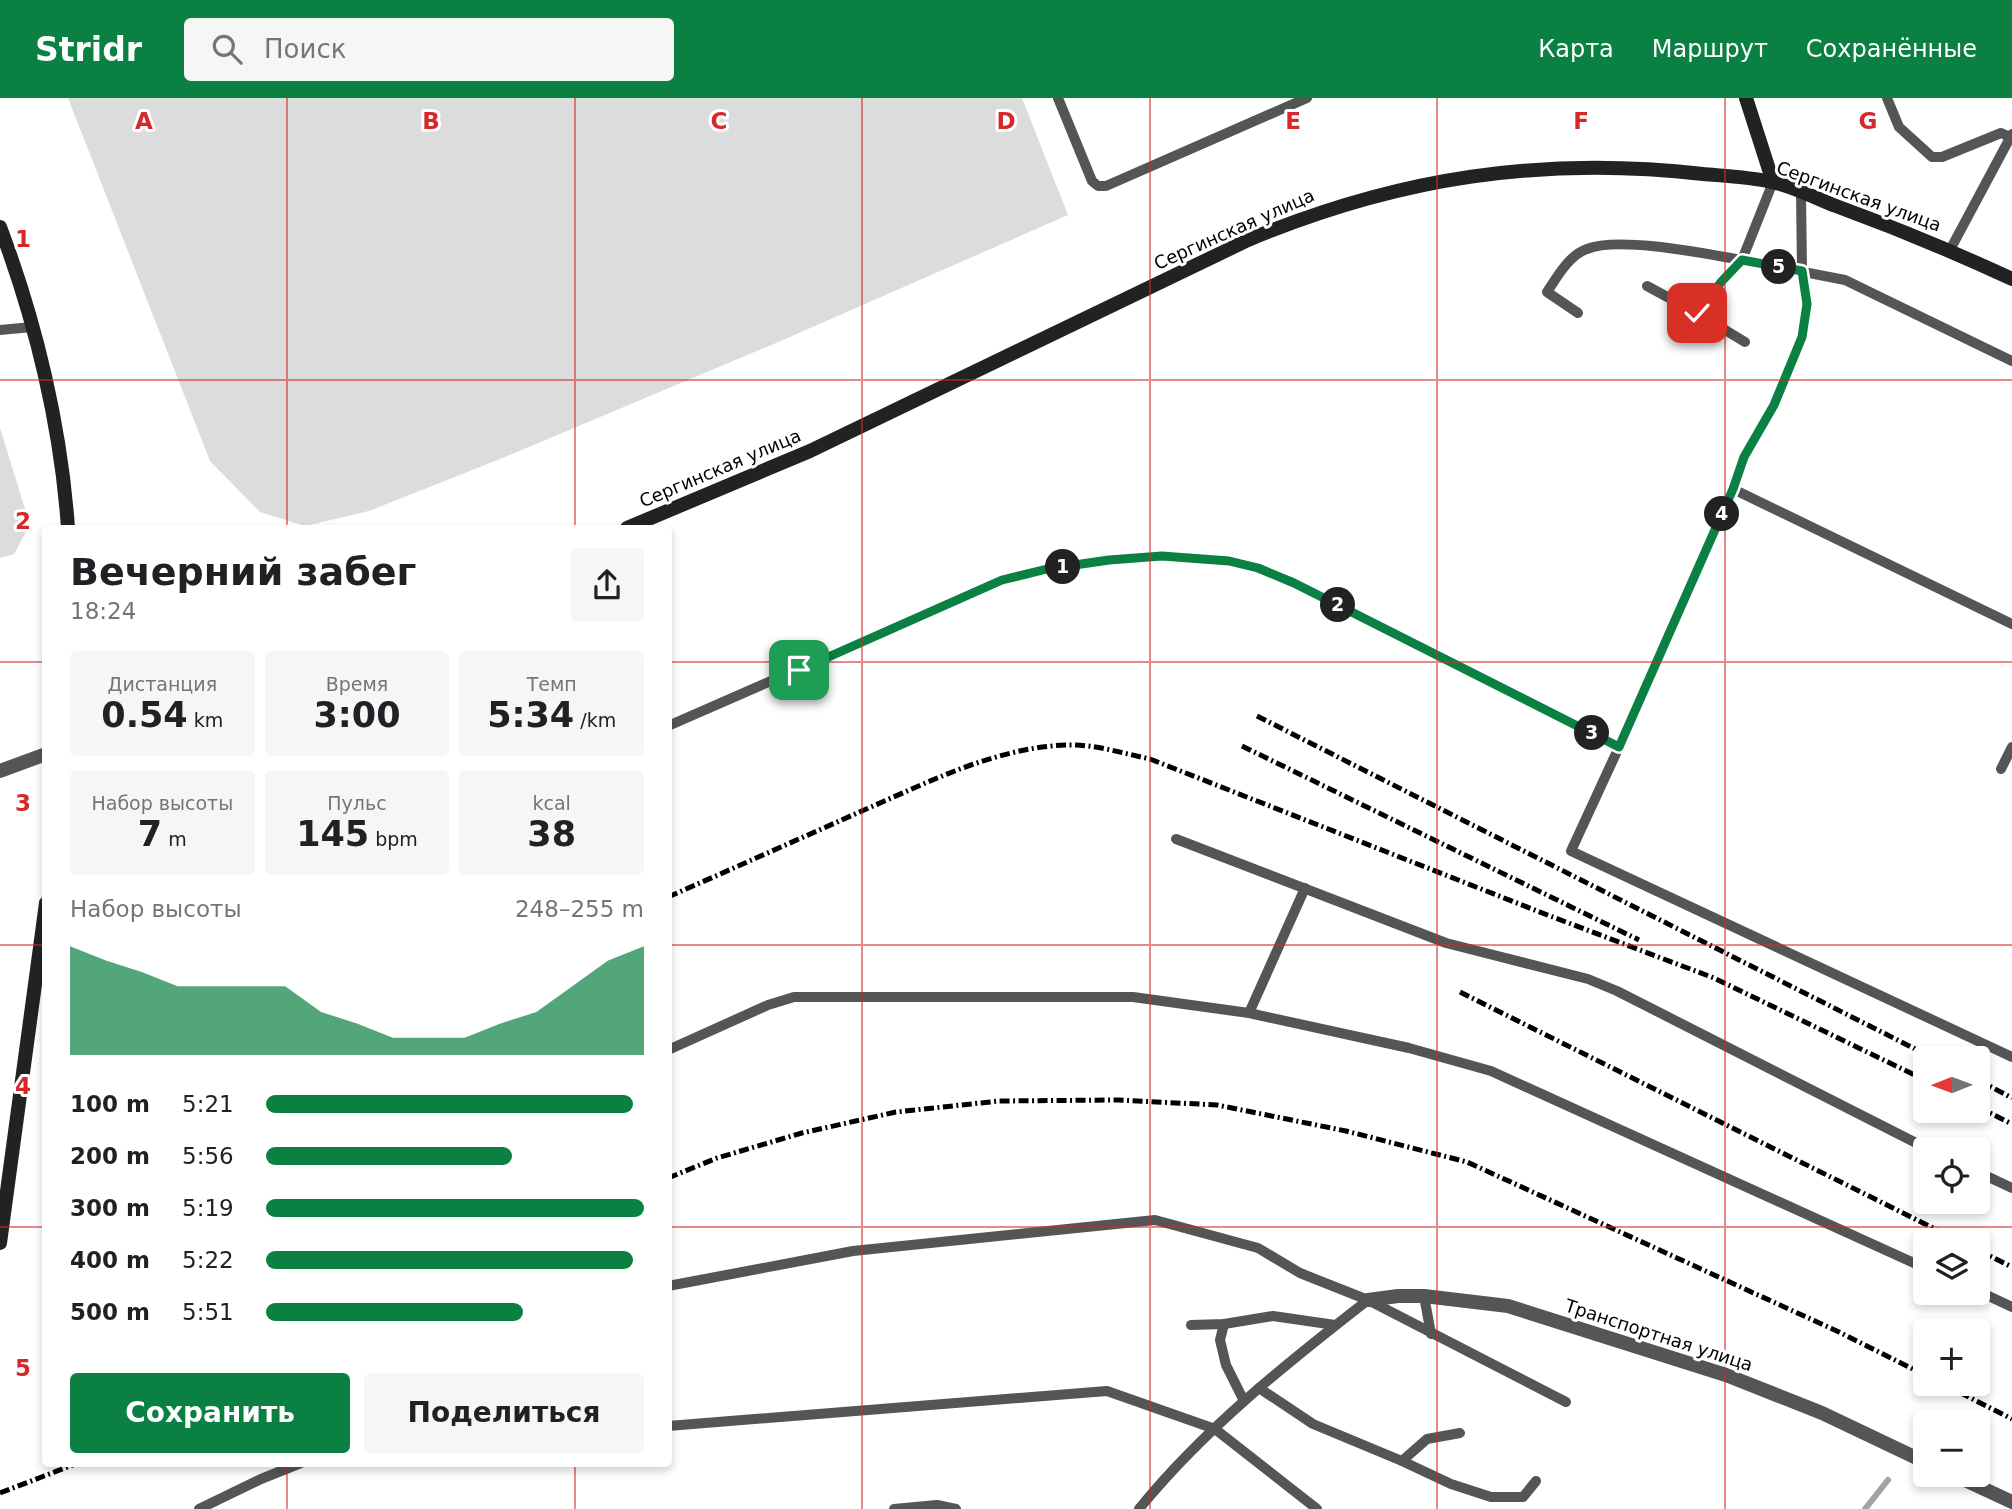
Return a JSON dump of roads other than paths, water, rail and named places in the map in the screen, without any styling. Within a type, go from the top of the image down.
[{"type":"main road","points":[[1746,98],[1773,182]]},
{"type":"main road","name":"Сергинская улица","points":[[633,525],[810,451],[1248,240],[1350,202],[1409,187],[1541,168],[1593,167],[1670,170],[1773,182],[1950,250],[2012,279]]},
{"type":"main road","points":[[0,227],[32,327],[58,446],[68,525]]},
{"type":"main road","points":[[0,1243],[42,933]]},
{"type":"street","points":[[0,771],[42,755]]},
{"type":"street","name":"Транспортная улица","points":[[1368,1300],[1424,1296],[1508,1306],[1726,1375],[1822,1413],[1913,1456]]},
{"type":"street","points":[[1980,1487],[2012,1502]]},
{"type":"lane","points":[[1072,98],[1059,100],[1092,181],[1098,186],[1107,186],[1300,99]]},
{"type":"lane","points":[[1887,98],[1899,127],[1932,157],[1942,157],[2001,133],[2011,135],[1950,250]]},
{"type":"lane","points":[[1697,313],[1742,260],[1773,182]]},
{"type":"lane","points":[[1801,192],[1802,271],[1807,304],[1802,337],[1774,405],[1744,457],[1733,489],[1571,851],[2012,1057]]},
{"type":"lane","points":[[1578,313],[1547,292],[1567,264],[1586,249],[1614,245],[1664,248],[1845,280],[2012,361]]},
{"type":"lane","points":[[1647,286],[1745,342]]},
{"type":"lane","points":[[0,330],[32,327]]},
{"type":"lane","points":[[1733,489],[2012,624]]},
{"type":"lane","points":[[672,724],[1002,580],[1047,569],[1162,556],[1229,561],[1258,568],[1294,583],[1619,747]]},
{"type":"lane","points":[[2001,769],[2012,747]]},
{"type":"lane","points":[[1176,839],[1446,943],[1588,979],[1618,991],[1913,1141]]},
{"type":"lane","points":[[1250,1013],[1305,888]]},
{"type":"lane","points":[[672,1048],[768,1005],[794,997],[1133,997],[1250,1013],[1409,1048],[1491,1070],[1913,1263]]},
{"type":"lane","points":[[1990,1178],[2012,1188]]},
{"type":"lane","points":[[672,1285],[853,1251],[1155,1220],[1258,1248],[1300,1273],[1368,1300],[1566,1402]]},
{"type":"lane","points":[[1424,1296],[1432,1334]]},
{"type":"lane","points":[[1990,1297],[2012,1307]]},
{"type":"lane","points":[[1139,1509],[1154,1490],[1244,1401],[1368,1300]]},
{"type":"lane","points":[[1191,1325],[1224,1324],[1273,1317],[1335,1325]]},
{"type":"lane","points":[[1224,1324],[1220,1340],[1226,1365],[1244,1401]]},
{"type":"lane","points":[[1259,1388],[1313,1424],[1451,1484],[1492,1497],[1523,1497],[1536,1481]]},
{"type":"lane","points":[[672,1426],[1107,1391],[1215,1429],[1317,1509]]},
{"type":"lane","points":[[1402,1461],[1427,1439],[1460,1433]]},
{"type":"lane","points":[[199,1509],[291,1467]]},
{"type":"lane","points":[[894,1509],[937,1506],[956,1509]]},
{"type":"waterway","points":[[1865,1509],[1888,1480]]},
{"type":"railway","points":[[1257,716],[1913,1048]]},
{"type":"railway","points":[[672,895],[962,768],[1013,752],[1066,745],[1098,747],[1150,759],[1714,978],[1913,1074]]},
{"type":"railway","points":[[1242,746],[1639,940]]},
{"type":"railway","points":[[1460,992],[1933,1228]]},
{"type":"railway","points":[[1990,1086],[2012,1098]]},
{"type":"railway","points":[[672,1176],[717,1158],[802,1133],[896,1112],[999,1101],[1118,1100],[1217,1105],[1346,1131],[1467,1162],[1839,1332],[1913,1369]]},
{"type":"railway","points":[[1990,1113],[2012,1124]]},
{"type":"railway","points":[[1990,1256],[2012,1267]]},
{"type":"railway","points":[[1967,1396],[2012,1419]]},
{"type":"railway","points":[[0,1493],[68,1467]]}]
